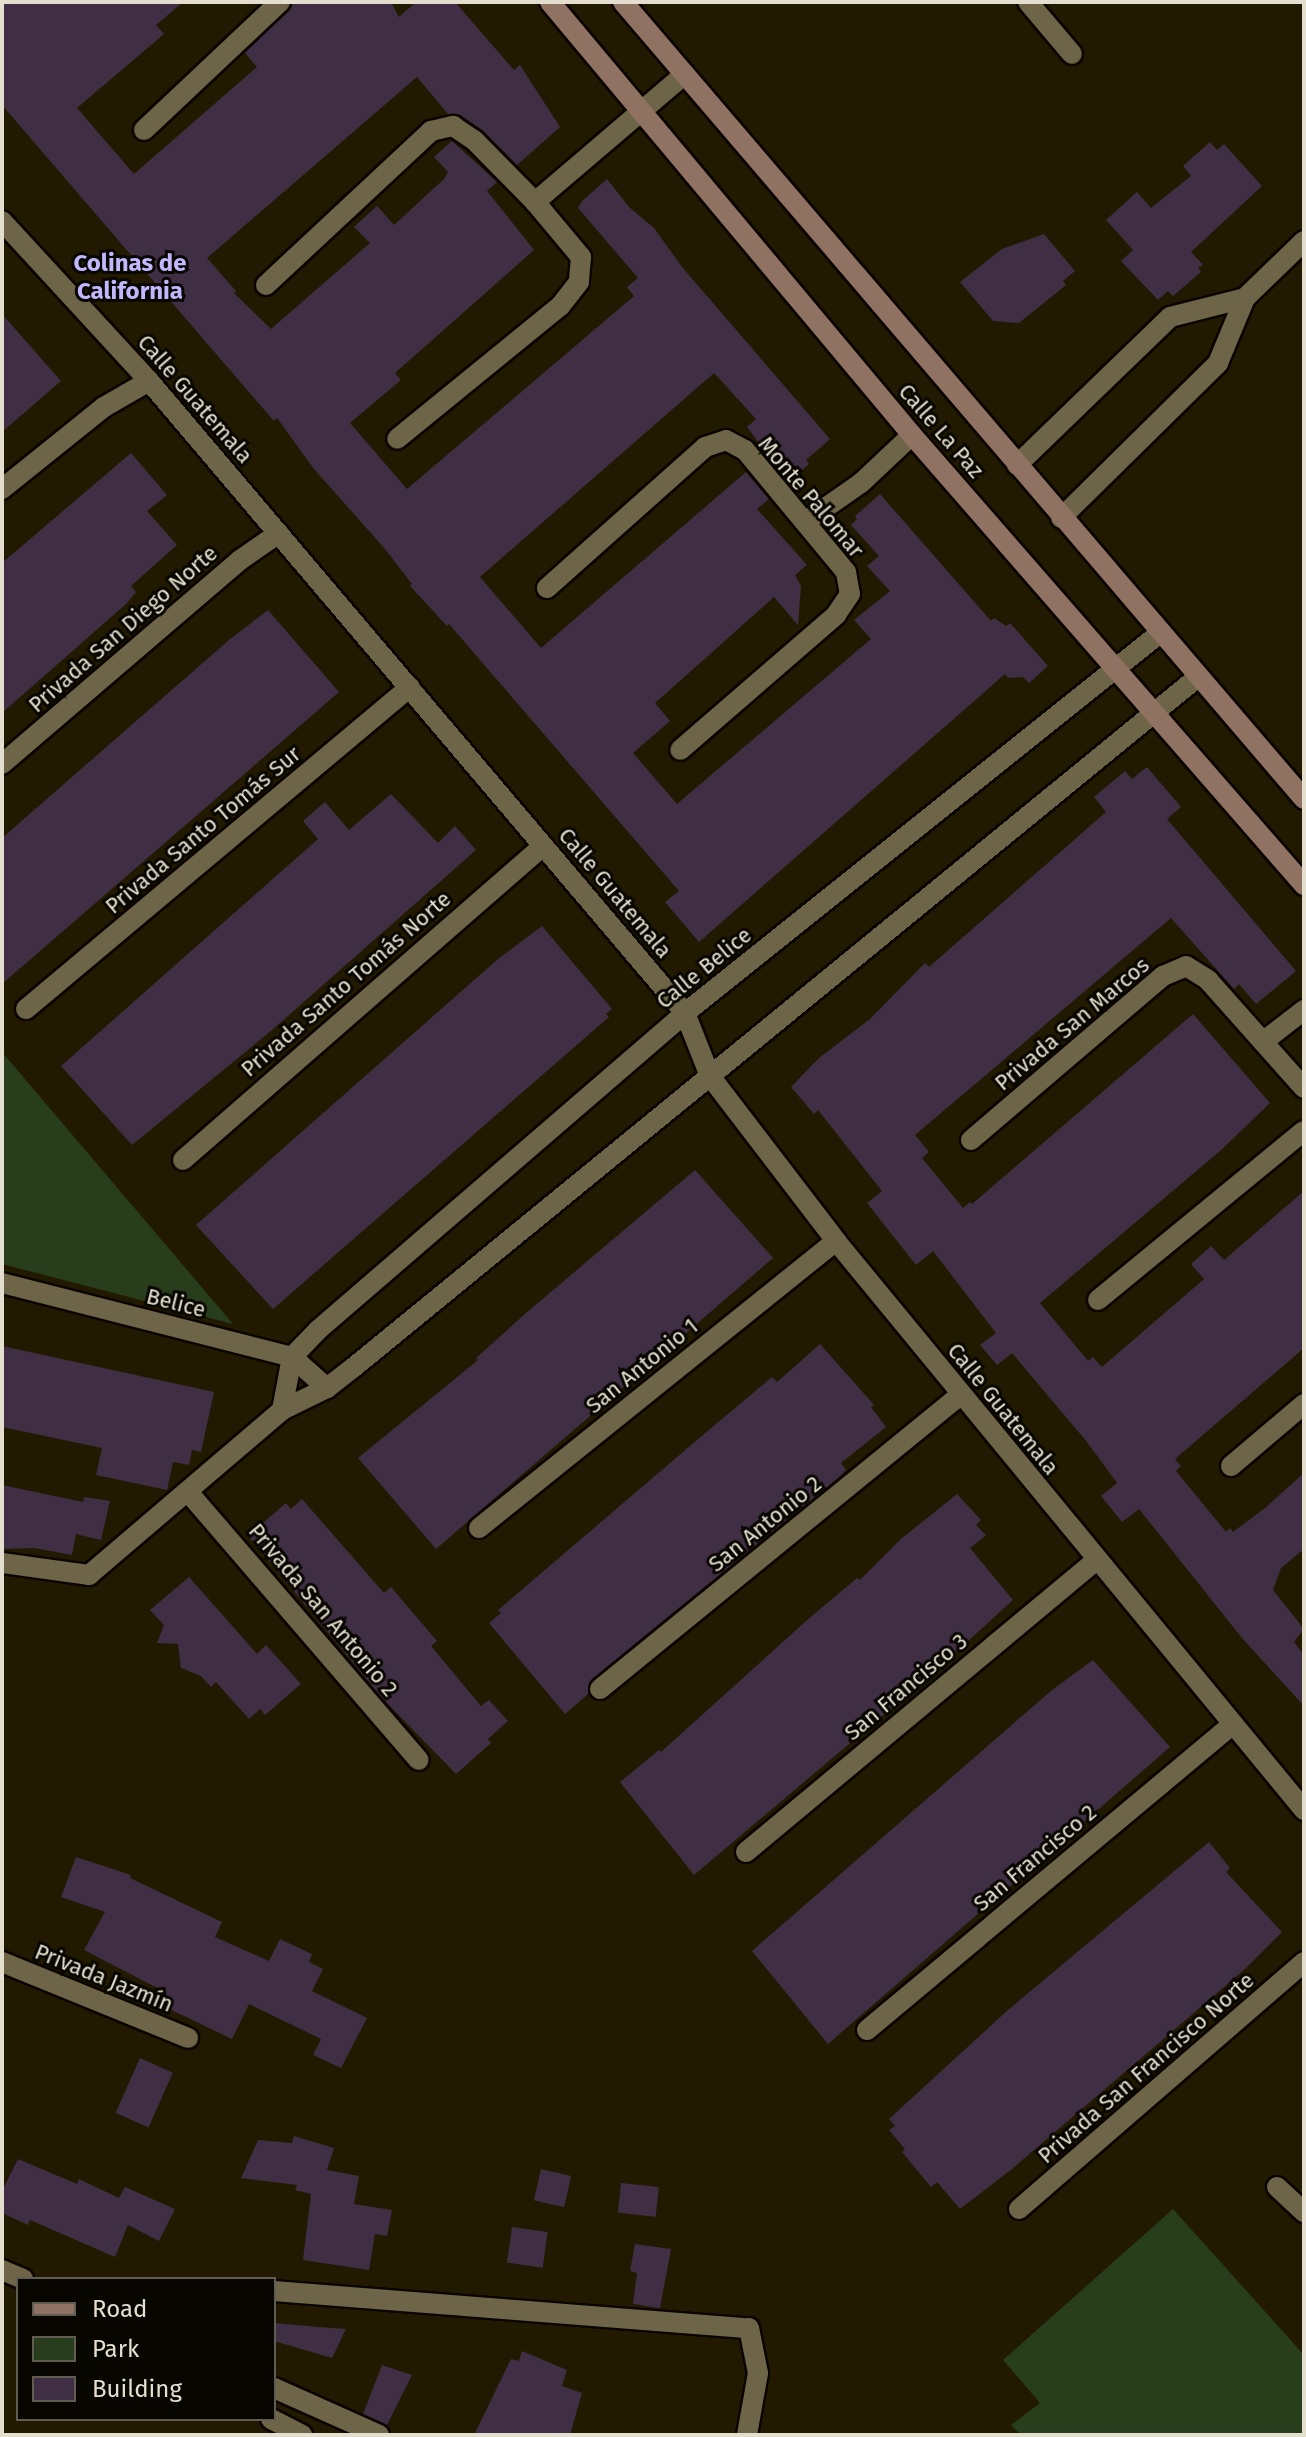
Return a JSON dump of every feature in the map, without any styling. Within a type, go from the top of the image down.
[{"type":"main road","name":"Calle La Paz","points":[[550,2],[912,435],[1304,885]]},
{"type":"main road","name":"Calle La Paz","points":[[623,2],[1304,799]]},
{"type":"street","points":[[144,130],[280,2]]},
{"type":"street","points":[[1028,2],[1072,54]]},
{"type":"street","points":[[535,202],[685,74]]},
{"type":"street","points":[[266,285],[431,131],[453,126],[474,140],[535,202],[581,257],[579,282],[560,306],[397,439]]},
{"type":"street","name":"Calle Guatemala","points":[[4,226],[149,381],[685,1013],[710,1076],[836,1241],[1304,1810]]},
{"type":"street","points":[[1061,518],[1218,363],[1245,298],[1304,241]]},
{"type":"street","points":[[1017,465],[1170,317],[1245,298]]},
{"type":"street","points":[[2,489],[104,407],[149,381]]},
{"type":"street","points":[[805,522],[861,483],[912,435]]},
{"type":"street","name":"Monte Palomar","points":[[547,588],[705,447],[726,440],[745,450],[805,522],[846,572],[850,594],[836,615],[680,750]]},
{"type":"street","name":"Privada San Diego Norte","points":[[2,764],[240,560],[279,533]]},
{"type":"street","name":"Calle Belice","points":[[292,1357],[318,1330],[685,1013],[1160,633]]},
{"type":"street","points":[[2,1563],[89,1575],[189,1493],[282,1410],[327,1388],[1198,677]]},
{"type":"street","name":"Privada Santo Tomás Sur","points":[[26,1009],[410,687]]},
{"type":"street","name":"Privada Santo Tomás Norte","points":[[183,1160],[543,846]]},
{"type":"street","name":"Privada San Marcos","points":[[971,1140],[1163,976],[1186,966],[1208,980],[1304,1088]]},
{"type":"street","points":[[1264,1041],[1304,1010]]},
{"type":"street","points":[[1098,1300],[1304,1131]]},
{"type":"street","name":"San Antonio 1","points":[[479,1528],[836,1241]]},
{"type":"street","name":"Belice","points":[[2,1283],[292,1357],[327,1388]]},
{"type":"street","points":[[282,1410],[292,1357]]},
{"type":"street","name":"San Antonio 2","points":[[600,1689],[960,1395]]},
{"type":"street","points":[[1231,1466],[1304,1404]]},
{"type":"street","name":"Privada San Antonio 2","points":[[189,1493],[419,1760]]},
{"type":"street","name":"San Francisco 3","points":[[746,1852],[1096,1560]]},
{"type":"street","name":"San Francisco 2","points":[[867,2030],[1233,1724]]},
{"type":"street","name":"Privada Jazmín","points":[[2,1962],[188,2038]]},
{"type":"street","name":"Privada San Francisco Norte","points":[[1019,2209],[1304,1962]]},
{"type":"street","points":[[1277,2187],[1304,2212]]},
{"type":"street","points":[[276,2291],[749,2328],[758,2373],[747,2435]]},
{"type":"street","points":[[276,2389],[379,2435]]},
{"type":"street","points":[[275,2421],[302,2435]]},
{"type":"green space","points":[[2,1052],[233,1324],[2,1264]]},
{"type":"green space","points":[[1173,2209],[1304,2355],[1304,2435],[1021,2435],[1011,2425],[1040,2403],[1003,2360]]},
{"type":"building","points":[[2,2],[183,2],[156,25],[164,34],[77,108],[134,174],[257,67],[245,53],[294,2],[391,2],[399,17],[416,2],[455,2],[514,70],[520,65],[560,127],[517,165],[481,129],[460,115],[448,114],[417,77],[207,258],[236,291],[234,293],[271,329],[370,243],[354,227],[377,206],[394,225],[444,179],[448,172],[434,157],[452,141],[497,182],[487,191],[534,250],[395,373],[401,380],[350,423],[407,489],[634,296],[627,287],[638,278],[578,208],[582,201],[607,179],[629,207],[654,228],[682,267],[830,439],[806,460],[809,464],[788,482],[747,427],[756,419],[714,373],[480,577],[541,648],[746,472],[769,499],[757,509],[807,565],[795,575],[801,586],[798,625],[774,597],[655,703],[670,721],[633,753],[677,804],[871,639],[854,620],[890,591],[867,566],[879,556],[851,525],[857,519],[855,516],[880,494],[991,621],[994,618],[1006,626],[1010,623],[1048,666],[1029,683],[1023,677],[1008,678],[1005,674],[699,942],[665,902],[679,891],[449,624],[447,626],[410,586],[412,584],[385,549],[314,469],[277,418],[274,421],[2,105]]},
{"type":"building","points":[[1210,142],[1217,150],[1224,144],[1262,186],[1191,252],[1203,265],[1198,268],[1201,272],[1173,296],[1168,291],[1158,300],[1121,261],[1133,250],[1106,220],[1137,192],[1151,208],[1191,176],[1183,166]]},
{"type":"building","points":[[1044,234],[1075,271],[1063,281],[1066,285],[1019,323],[993,321],[960,282],[1002,249]]},
{"type":"building","points":[[2,314],[61,381],[2,432]]},
{"type":"building","points":[[131,453],[167,495],[147,511],[177,545],[131,586],[136,592],[126,604],[2,713],[2,563]]},
{"type":"building","points":[[268,610],[339,692],[2,984],[2,838],[229,640]]},
{"type":"building","points":[[1147,767],[1181,807],[1167,819],[1296,971],[1256,1004],[1239,984],[1234,989],[1171,918],[915,1135],[929,1152],[922,1158],[963,1208],[970,1202],[972,1204],[1193,1014],[1270,1103],[1220,1151],[1040,1303],[1088,1361],[1093,1357],[1102,1367],[1204,1279],[1191,1264],[1211,1246],[1224,1260],[1304,1191],[1304,1348],[1175,1459],[1181,1466],[1176,1471],[1226,1532],[1230,1528],[1233,1532],[1265,1508],[1304,1473],[1304,1549],[1281,1568],[1273,1590],[1304,1629],[1294,1642],[1304,1655],[1304,1706],[1242,1638],[1139,1509],[1122,1522],[1101,1496],[1117,1483],[1087,1442],[1012,1353],[997,1365],[980,1345],[996,1333],[933,1251],[916,1265],[867,1203],[882,1191],[818,1110],[814,1114],[791,1087],[819,1058],[870,1019],[925,963],[929,967],[1106,812],[1094,797],[1125,771],[1132,779]]},
{"type":"building","points":[[391,794],[438,843],[455,826],[476,850],[272,1030],[132,1145],[61,1066],[318,839],[303,821],[325,802],[349,830]]},
{"type":"building","points":[[542,926],[612,1009],[606,1014],[609,1017],[273,1309],[196,1225],[498,959]]},
{"type":"building","points":[[695,1170],[773,1258],[436,1549],[358,1458],[478,1360],[476,1358],[526,1313]]},
{"type":"building","points":[[820,1344],[874,1405],[871,1407],[886,1427],[841,1463],[846,1470],[838,1478],[592,1679],[588,1694],[565,1714],[489,1623],[501,1613],[498,1610],[704,1434],[772,1377],[777,1382]]},
{"type":"building","points":[[2,1346],[214,1392],[201,1452],[192,1450],[189,1465],[173,1462],[167,1490],[96,1475],[102,1448],[2,1427]]},
{"type":"building","points":[[2,1485],[83,1502],[84,1497],[110,1501],[101,1540],[76,1534],[72,1555],[34,1548],[2,1549]]},
{"type":"building","points":[[957,1494],[981,1520],[976,1525],[986,1535],[970,1548],[1013,1600],[933,1673],[694,1875],[620,1782],[659,1750],[661,1752],[806,1621],[857,1578],[860,1580],[901,1539]]},
{"type":"building","points":[[302,1499],[384,1593],[391,1587],[437,1641],[431,1646],[481,1706],[489,1700],[508,1721],[488,1739],[491,1743],[456,1774],[383,1699],[248,1536],[286,1503],[291,1509]]},
{"type":"building","points":[[189,1577],[257,1654],[266,1645],[301,1684],[265,1715],[260,1709],[249,1719],[216,1682],[211,1687],[201,1676],[181,1668],[178,1644],[157,1643],[164,1625],[150,1610]]},
{"type":"building","points":[[1093,1660],[1170,1747],[828,2044],[752,1951],[1052,1690]]},
{"type":"building","points":[[1209,1842],[1230,1868],[1226,1872],[1282,1932],[1245,1969],[1012,2169],[960,2209],[937,2182],[931,2187],[902,2152],[905,2149],[889,2130],[895,2126],[889,2119],[1008,2010]]},
{"type":"building","points":[[76,1857],[131,1875],[130,1878],[222,1922],[215,1937],[269,1961],[280,1939],[312,1954],[309,1962],[323,1969],[312,1991],[367,2018],[341,2068],[313,2055],[321,2039],[249,2004],[232,2039],[159,2004],[165,1992],[84,1950],[105,1912],[61,1897]]},
{"type":"building","points":[[140,2058],[173,2073],[148,2127],[116,2113]]},
{"type":"building","points":[[294,2136],[334,2148],[327,2170],[359,2176],[354,2204],[392,2210],[387,2236],[375,2234],[369,2270],[303,2260],[311,2194],[295,2190],[297,2185],[241,2178],[258,2140],[292,2143]]},
{"type":"building","points":[[18,2159],[77,2184],[79,2179],[119,2198],[125,2187],[175,2209],[159,2241],[128,2225],[115,2257],[30,2220],[28,2225],[2,2213],[2,2191]]},
{"type":"building","points":[[541,2169],[571,2176],[564,2207],[534,2200]]},
{"type":"building","points":[[621,2183],[659,2187],[656,2217],[618,2213]]},
{"type":"building","points":[[512,2227],[548,2232],[543,2268],[507,2263]]},
{"type":"building","points":[[635,2244],[671,2249],[660,2308],[633,2304],[637,2273],[630,2271]]},
{"type":"building","points":[[276,2323],[346,2329],[332,2358],[276,2342]]},
{"type":"building","points":[[522,2351],[567,2370],[562,2386],[582,2393],[570,2435],[474,2435],[511,2359],[519,2361]]},
{"type":"building","points":[[382,2365],[412,2375],[387,2425],[363,2414]]},
{"type":"district","name":"Colinas de California","points":[[130,278]]}]
